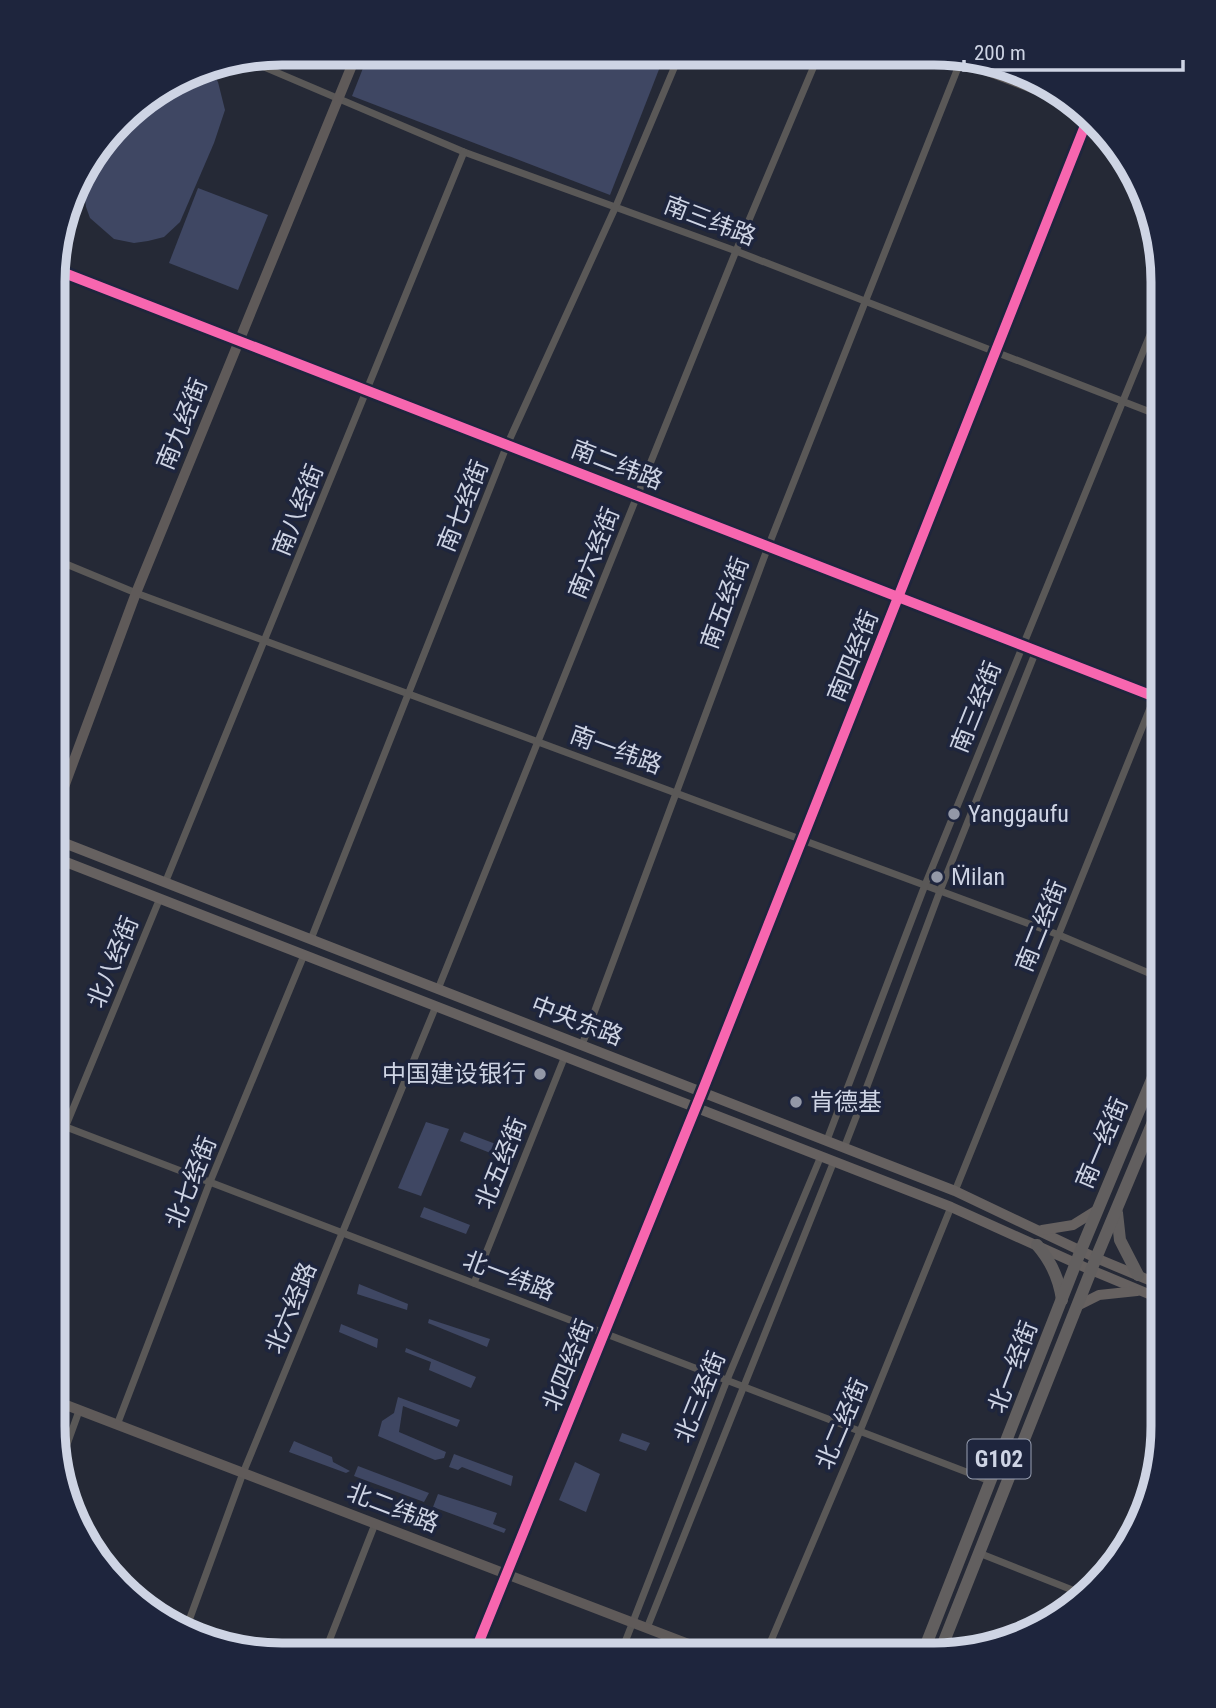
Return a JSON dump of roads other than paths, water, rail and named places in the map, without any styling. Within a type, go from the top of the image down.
[{"type":"highway","name":"南一经街","points":[[1079,1256],[1151,1082]]},
{"type":"highway","name":"南一经街","points":[[1094,1264],[1151,1127]]},
{"type":"highway","points":[[1117,1209],[1120,1240],[1138,1275]]},
{"type":"highway","points":[[1037,1245],[1056,1273],[1062,1300]]},
{"type":"highway","name":"北一经街","points":[[927,1643],[1079,1256]]},
{"type":"highway","name":"北一经街","points":[[944,1642],[1094,1264]]},
{"type":"main road","name":"中央东路","points":[[65,843],[955,1191],[1039,1231],[1079,1256]]},
{"type":"main road","name":"中央东路","points":[[65,861],[951,1207],[1037,1245],[1079,1256]]},
{"type":"main road","points":[[1039,1231],[1073,1225],[1097,1210]]},
{"type":"main road","points":[[1079,1256],[1151,1295]]},
{"type":"main road","points":[[1094,1264],[1151,1281]]},
{"type":"main road","points":[[1077,1306],[1099,1295],[1141,1290]]},
{"type":"street","name":"南九经街","points":[[65,784],[136,593],[352,65]]},
{"type":"street","name":"南七经街","points":[[311,939],[507,445],[616,206],[675,65]]},
{"type":"street","name":"南六经街","points":[[438,989],[813,65]]},
{"type":"street","name":"南三纬路","points":[[262,66],[464,152],[736,251],[1151,412]]},
{"type":"street","name":"南五经街","points":[[582,1045],[768,547],[958,67]]},
{"type":"street","name":"南四经街","points":[[702,1092],[1085,126]]},
{"type":"street","name":"南八经街","points":[[165,883],[464,152]]},
{"type":"street","name":"南二纬路","points":[[66,274],[1151,695]]},
{"type":"street","name":"南三经街","points":[[846,1089],[925,885],[1151,333]]},
{"type":"street","name":"南一纬路","points":[[65,564],[136,593],[1059,935],[1151,974]]},
{"type":"street","points":[[863,1097],[940,891],[1036,651]]},
{"type":"street","name":"南二经街","points":[[955,1191],[1151,707]]},
{"type":"street","name":"北八经街","points":[[66,1127],[160,898]]},
{"type":"street","name":"北七经街","points":[[117,1425],[210,1182],[304,955]]},
{"type":"street","name":"北六经路","points":[[189,1622],[243,1474],[436,1006]]},
{"type":"street","name":"北五经街","points":[[474,1283],[565,1056]]},
{"type":"street","name":"北四经街","points":[[478,1643],[702,1092]]},
{"type":"street","points":[[827,1140],[838,1111]]},
{"type":"street","points":[[844,1148],[856,1117]]},
{"type":"street","name":"北一纬路","points":[[66,1127],[990,1481]]},
{"type":"street","name":"北三经街","points":[[624,1643],[727,1380],[821,1156]]},
{"type":"street","points":[[647,1628],[834,1161]]},
{"type":"street","name":"北二经街","points":[[770,1643],[860,1432],[951,1207]]},
{"type":"street","name":"北二纬路","points":[[65,1405],[686,1643]]},
{"type":"street","points":[[66,1446],[79,1410]]},
{"type":"street","points":[[328,1643],[375,1524]]},
{"type":"street","points":[[979,1553],[1075,1591]]},
{"type":"tunnel","points":[[838,1111],[847,1089]]},
{"type":"tunnel","points":[[856,1117],[863,1097]]},
{"type":"place","name":"Yanggaufu","points":[[954,814]]},
{"type":"place","name":"M̈ilan","points":[[937,877]]},
{"type":"place","name":"中国建设银行","points":[[540,1074]]},
{"type":"place","name":"肯德基","points":[[796,1102]]}]
